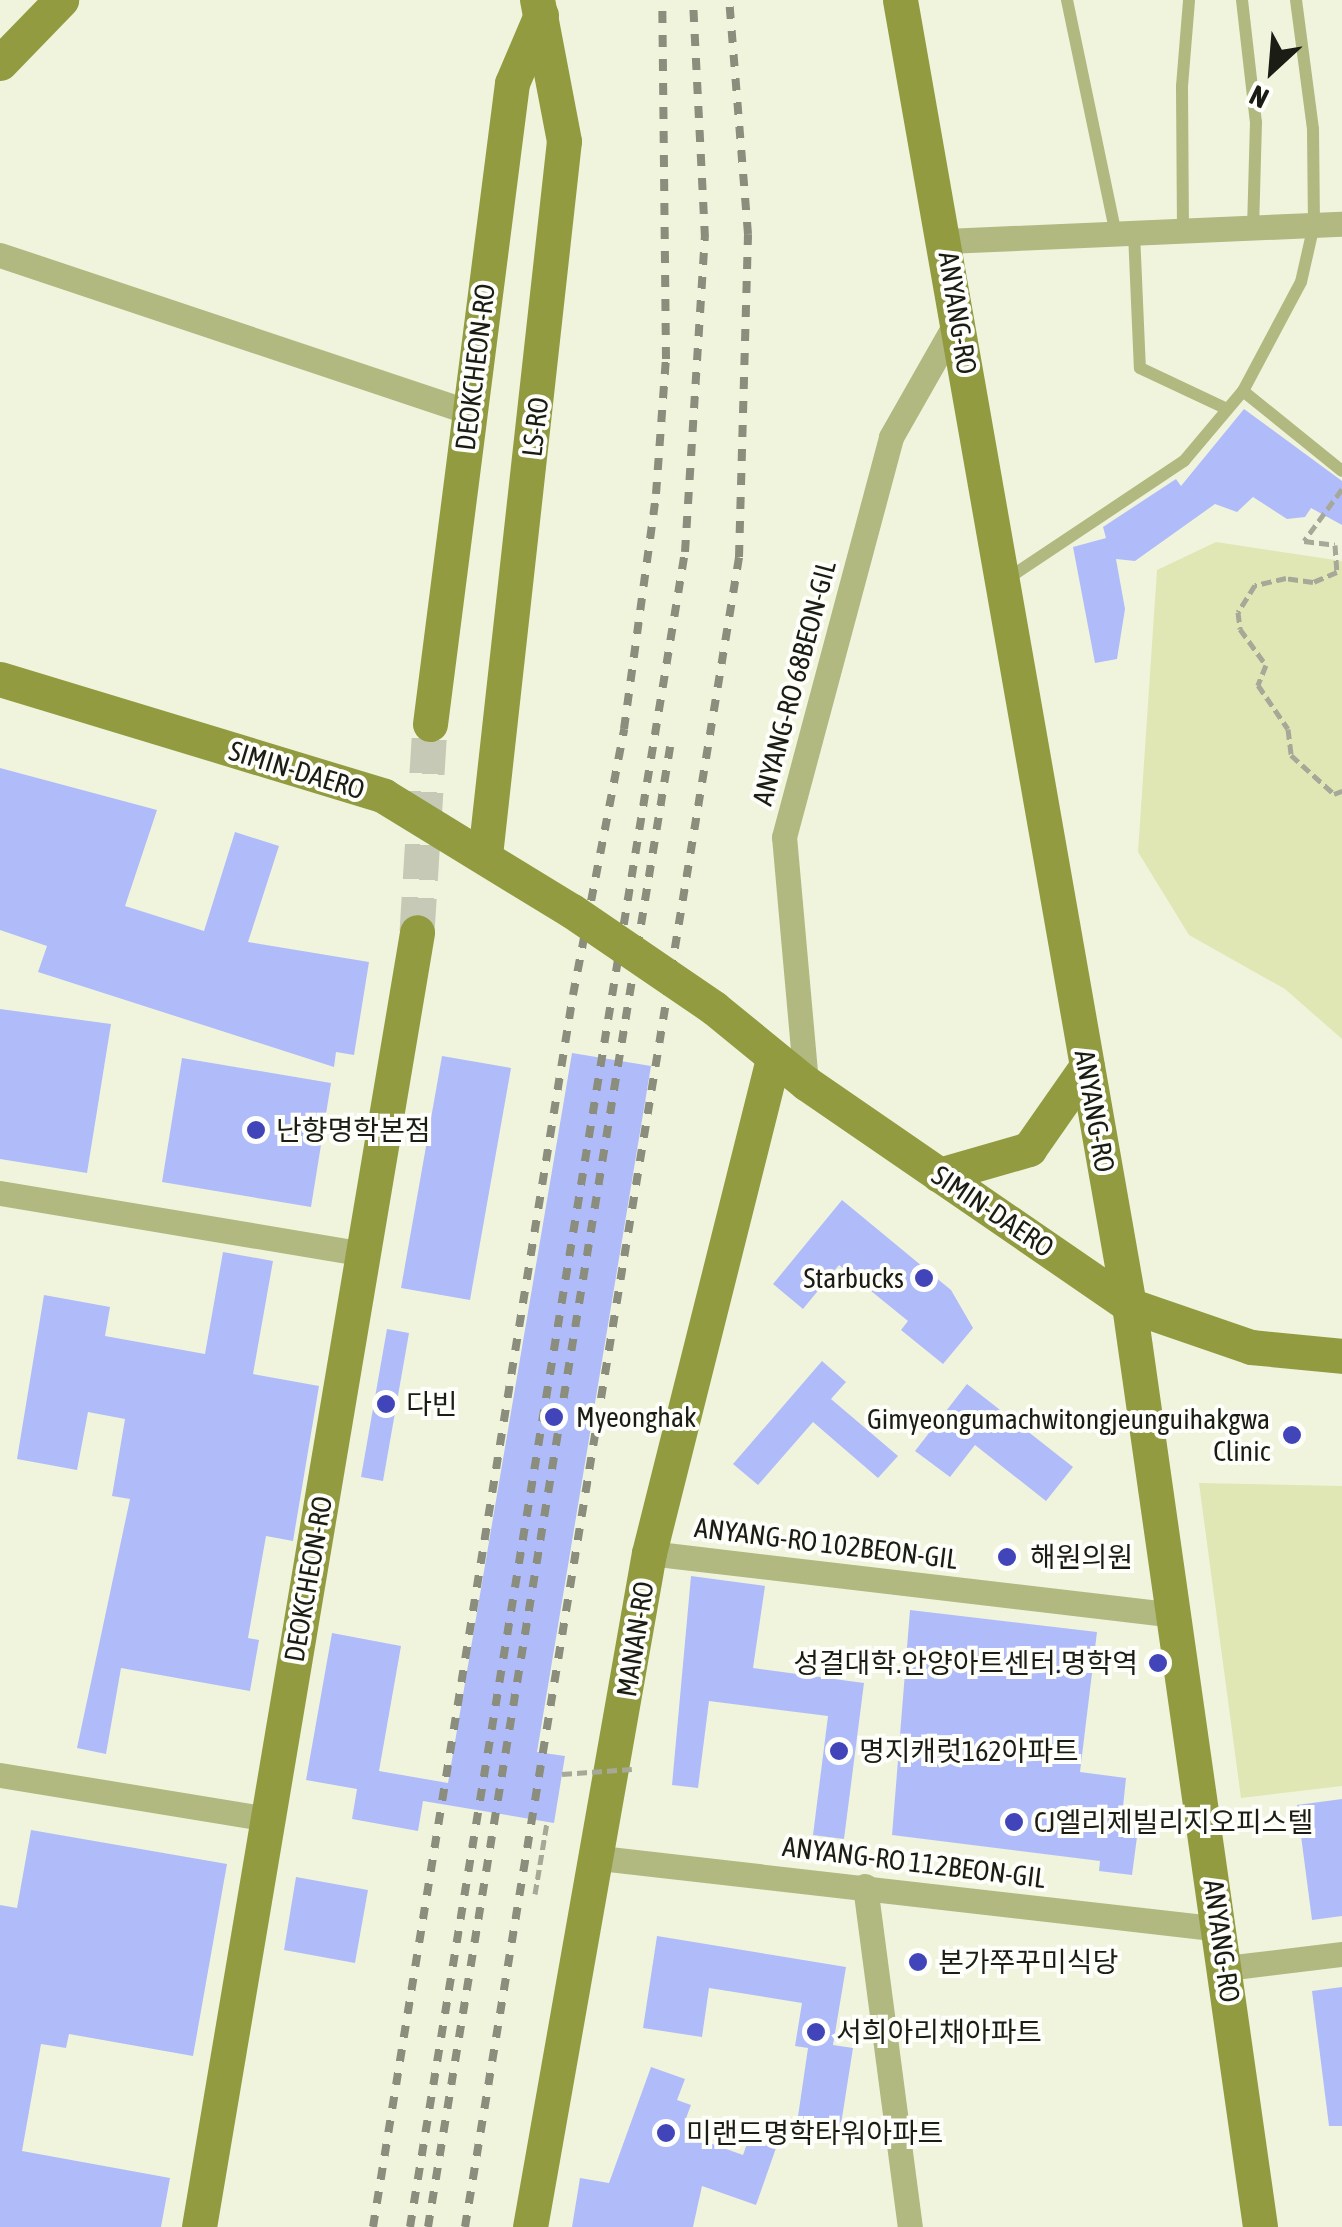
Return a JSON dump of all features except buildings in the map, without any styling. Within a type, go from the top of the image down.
[{"type":"street","points":[[0,63],[61,0]]},
{"type":"street","name":"ANYANG-RO","points":[[900,0],[946,242],[1129,1305],[1221,1929],[1260,2227]]},
{"type":"street","name":"DEOKCHEON-RO","points":[[430,724],[512,83],[539,8]]},
{"type":"street","name":"LS-RO","points":[[485,855],[564,141],[539,8]]},
{"type":"street","points":[[946,242],[1342,224]]},
{"type":"street","points":[[0,255],[469,412]]},
{"type":"street","name":"ANYANG-RO 68BEON-GIL","points":[[806,1083],[784,838],[891,437],[958,319]]},
{"type":"street","name":"SIMIN-DAERO","points":[[0,678],[384,796],[485,855],[714,1008],[806,1083],[1129,1305],[1250,1346],[1342,1356]]},
{"type":"street","name":"DEOKCHEON-RO","points":[[200,2227],[417,932]]},
{"type":"street","name":"MANAN-RO","points":[[530,2227],[600,1858],[649,1552],[773,1059]]},
{"type":"street","points":[[939,1174],[1029,1149],[1088,1066]]},
{"type":"street","points":[[0,1193],[363,1254]]},
{"type":"street","name":"ANYANG-RO 102BEON-GIL","points":[[649,1552],[1175,1615]]},
{"type":"street","points":[[0,1775],[268,1819]]},
{"type":"street","name":"ANYANG-RO 112BEON-GIL","points":[[600,1858],[1221,1929]]},
{"type":"street","points":[[864,1886],[910,2227]]},
{"type":"street","points":[[1226,1968],[1342,1954]]},
{"type":"lane","points":[[1067,0],[1125,234],[1140,368],[1227,409]]},
{"type":"lane","points":[[1183,232],[1189,0]]},
{"type":"lane","points":[[1242,0],[1256,122],[1253,228]]},
{"type":"lane","points":[[1004,582],[1184,461],[1243,392],[1302,282],[1314,226],[1313,129],[1296,0]]},
{"type":"lane","points":[[1243,392],[1342,471]]},
{"type":"path","points":[[1342,489],[1304,541],[1335,545],[1338,572],[1312,582],[1286,578],[1255,585],[1238,612],[1240,629],[1266,665],[1258,685],[1288,729],[1291,755],[1334,794],[1342,792]]},
{"type":"path","points":[[562,1774],[632,1769]]},
{"type":"path","points":[[535,1894],[547,1822]]},
{"type":"green space","points":[[1216,542],[1342,561],[1342,1039],[1285,989],[1189,935],[1138,852],[1157,570]]},
{"type":"green space","points":[[1199,1483],[1342,1486],[1342,1786],[1241,1798]]},
{"type":"tunnel","points":[[417,932],[430,724]]},
{"type":"railway","points":[[373,2227],[573,995],[624,729],[656,494],[666,359],[662,0]]},
{"type":"railway","points":[[410,2227],[685,552],[705,238],[693,0]]},
{"type":"railway","points":[[465,2227],[739,557],[748,234],[729,0]]},
{"type":"railway","points":[[428,2227],[670,747]]},
{"type":"place","name":"난향명학본점","points":[[256,1130]]},
{"type":"place","name":"Starbucks","points":[[924,1278]]},
{"type":"place","name":"다빈","points":[[386,1404]]},
{"type":"place","name":"Myeonghak","points":[[554,1417]]},
{"type":"place","name":"Gimyeongumachwitongjeunguihakgwa Clinic","points":[[1292,1435]]},
{"type":"place","name":"해원의원","points":[[1007,1557]]},
{"type":"place","name":"성결대학.안양아트센터.명학역","points":[[1158,1663]]},
{"type":"place","name":"명지캐럿162아파트","points":[[839,1751]]},
{"type":"place","name":"CJ엘리제빌리지오피스텔","points":[[1014,1822]]},
{"type":"place","name":"본가쭈꾸미식당","points":[[918,1962]]},
{"type":"place","name":"서희아리채아파트","points":[[816,2032]]},
{"type":"place","name":"미랜드명학타워아파트","points":[[666,2133]]}]
